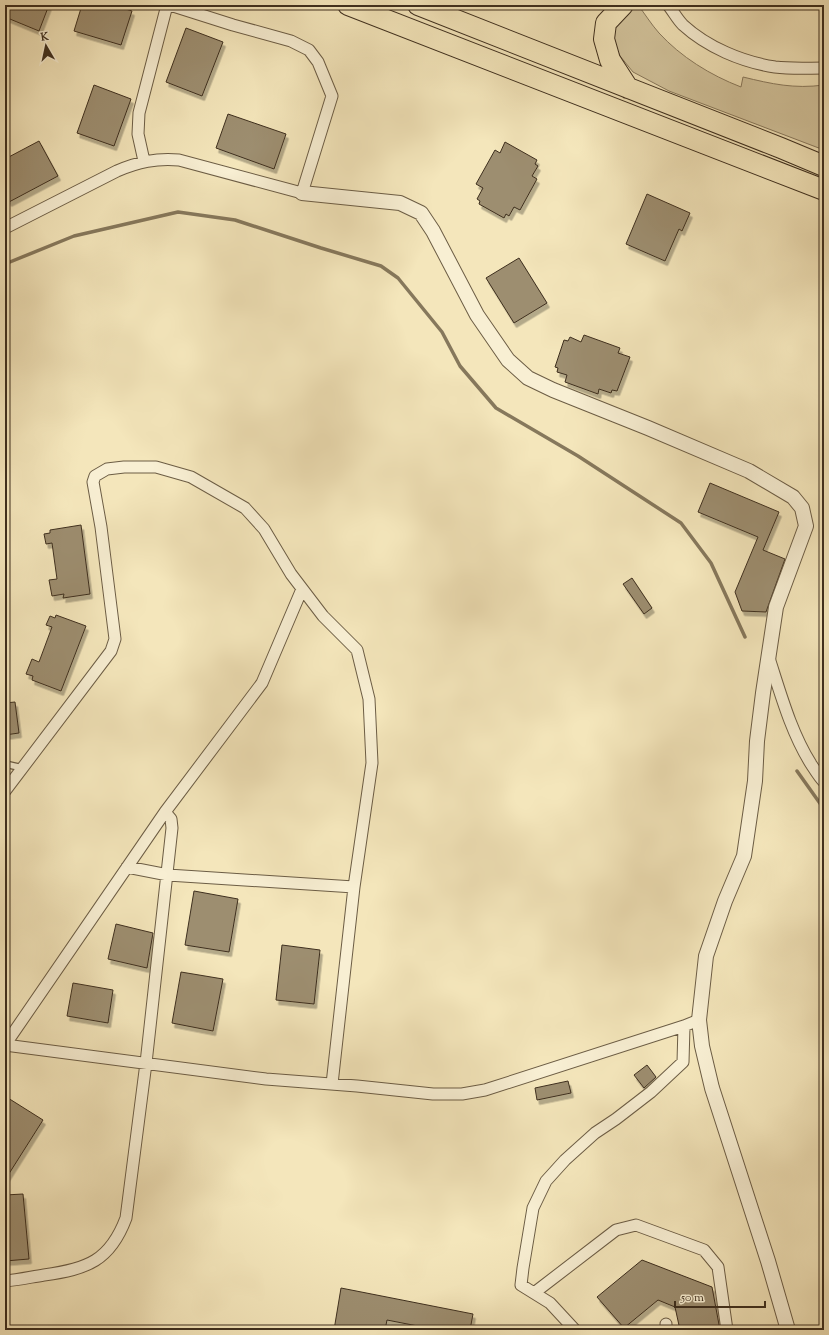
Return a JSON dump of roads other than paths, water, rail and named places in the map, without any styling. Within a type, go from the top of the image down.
[{"type":"highway","points":[[348,5],[824,190]]},
{"type":"highway","points":[[418,5],[824,166]]},
{"type":"highway","points":[[623,5],[606,23],[604,38],[610,60],[628,88]]},
{"type":"street","points":[[144,161],[138,134],[139,113],[169,5],[291,41],[309,50],[318,62],[332,96],[302,193]]},
{"type":"street","points":[[668,5],[682,24],[701,38],[723,51],[747,60],[774,67],[800,69],[824,68]]},
{"type":"street","points":[[5,228],[132,164],[163,159],[179,160],[302,193],[400,203],[421,213],[433,231],[476,315],[508,360],[528,378],[553,390],[648,428],[749,472],[793,497],[802,508],[806,526],[776,607],[757,741],[755,781],[744,856],[725,902],[706,956],[699,1020],[702,1046],[712,1088],[768,1261],[788,1330]]},
{"type":"street","points":[[5,791],[111,651],[116,639],[101,527],[93,482],[95,476],[107,469],[124,467],[156,467],[191,477],[245,508],[264,529],[290,574],[323,616],[357,650],[368,699],[372,762],[354,887],[332,1084]]},
{"type":"street","points":[[302,589],[262,683],[165,812],[5,1045],[266,1079],[433,1094],[462,1094],[485,1090],[699,1020]]},
{"type":"street","points":[[769,658],[794,730],[807,757],[824,782]]},
{"type":"street","points":[[5,1281],[60,1273],[81,1268],[96,1260],[110,1248],[120,1233],[126,1218],[168,875],[172,823],[169,815],[165,812]]},
{"type":"street","points":[[127,867],[168,875],[354,887]]},
{"type":"street","points":[[575,1330],[550,1303],[521,1285],[533,1208],[546,1181],[565,1160],[595,1133],[616,1120],[651,1092],[683,1062],[684,1026]]},
{"type":"street","points":[[534,1293],[616,1230],[636,1225],[704,1250],[718,1268],[727,1330]]},
{"type":"lane","points":[[5,764],[23,768]]},
{"type":"waterway","points":[[5,264],[74,236],[178,212],[235,220],[381,266],[398,278],[442,332],[460,366],[496,408],[578,456],[681,523],[711,563],[745,637]]},
{"type":"waterway","points":[[797,771],[824,809]]}]
